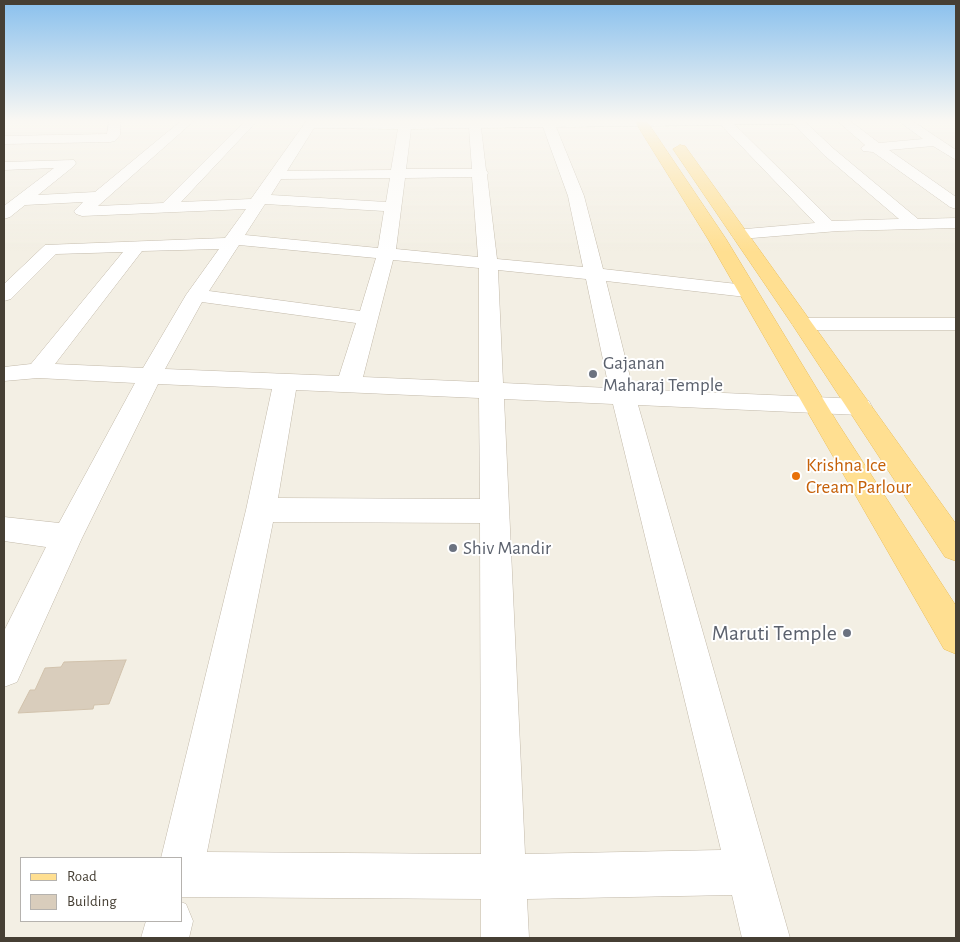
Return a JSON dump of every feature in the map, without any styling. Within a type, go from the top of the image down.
[{"type":"main road","points":[[675,164],[746,291],[956,637]]},
{"type":"main road","points":[[685,164],[740,234],[956,548]]},
{"type":"street","points":[[4,166],[48,164]]},
{"type":"street","points":[[4,214],[68,164]]},
{"type":"street","points":[[4,202],[84,197],[129,164]]},
{"type":"street","points":[[167,208],[210,164]]},
{"type":"street","points":[[4,669],[67,537],[150,376],[196,295],[282,164]]},
{"type":"street","points":[[349,384],[386,254],[400,164]]},
{"type":"street","points":[[480,164],[488,264],[505,938]]},
{"type":"street","points":[[564,164],[576,196],[623,396],[766,938]]},
{"type":"street","points":[[766,164],[828,227]]},
{"type":"street","points":[[843,164],[914,224]]},
{"type":"street","points":[[900,164],[956,204]]},
{"type":"street","points":[[275,175],[481,173]]},
{"type":"street","points":[[84,197],[82,211],[167,208],[258,201],[393,207]]},
{"type":"street","points":[[740,234],[828,227],[956,223]]},
{"type":"street","points":[[4,295],[51,249],[232,241],[593,274],[746,291]]},
{"type":"street","points":[[38,371],[136,246]]},
{"type":"street","points":[[196,295],[368,318]]},
{"type":"street","points":[[803,324],[956,324]]},
{"type":"street","points":[[4,374],[38,371],[860,408]]},
{"type":"street","points":[[182,863],[261,510],[286,381]]},
{"type":"street","points":[[261,510],[494,511]]},
{"type":"street","points":[[4,529],[67,537]]},
{"type":"street","points":[[182,874],[504,877],[748,872]]},
{"type":"street","points":[[165,938],[169,922]]},
{"type":"building","points":[[126,660],[109,704],[94,705],[93,709],[18,713],[30,690],[35,690],[45,668],[61,667],[64,662]]},
{"type":"place","name":"Gajanan Maharaj Temple","points":[[593,374]]},
{"type":"place","name":"Krishna Ice Cream Parlour","points":[[796,476]]},
{"type":"place","name":"Shiv Mandir","points":[[453,548]]},
{"type":"place","name":"Maruti Temple","points":[[847,633]]}]
